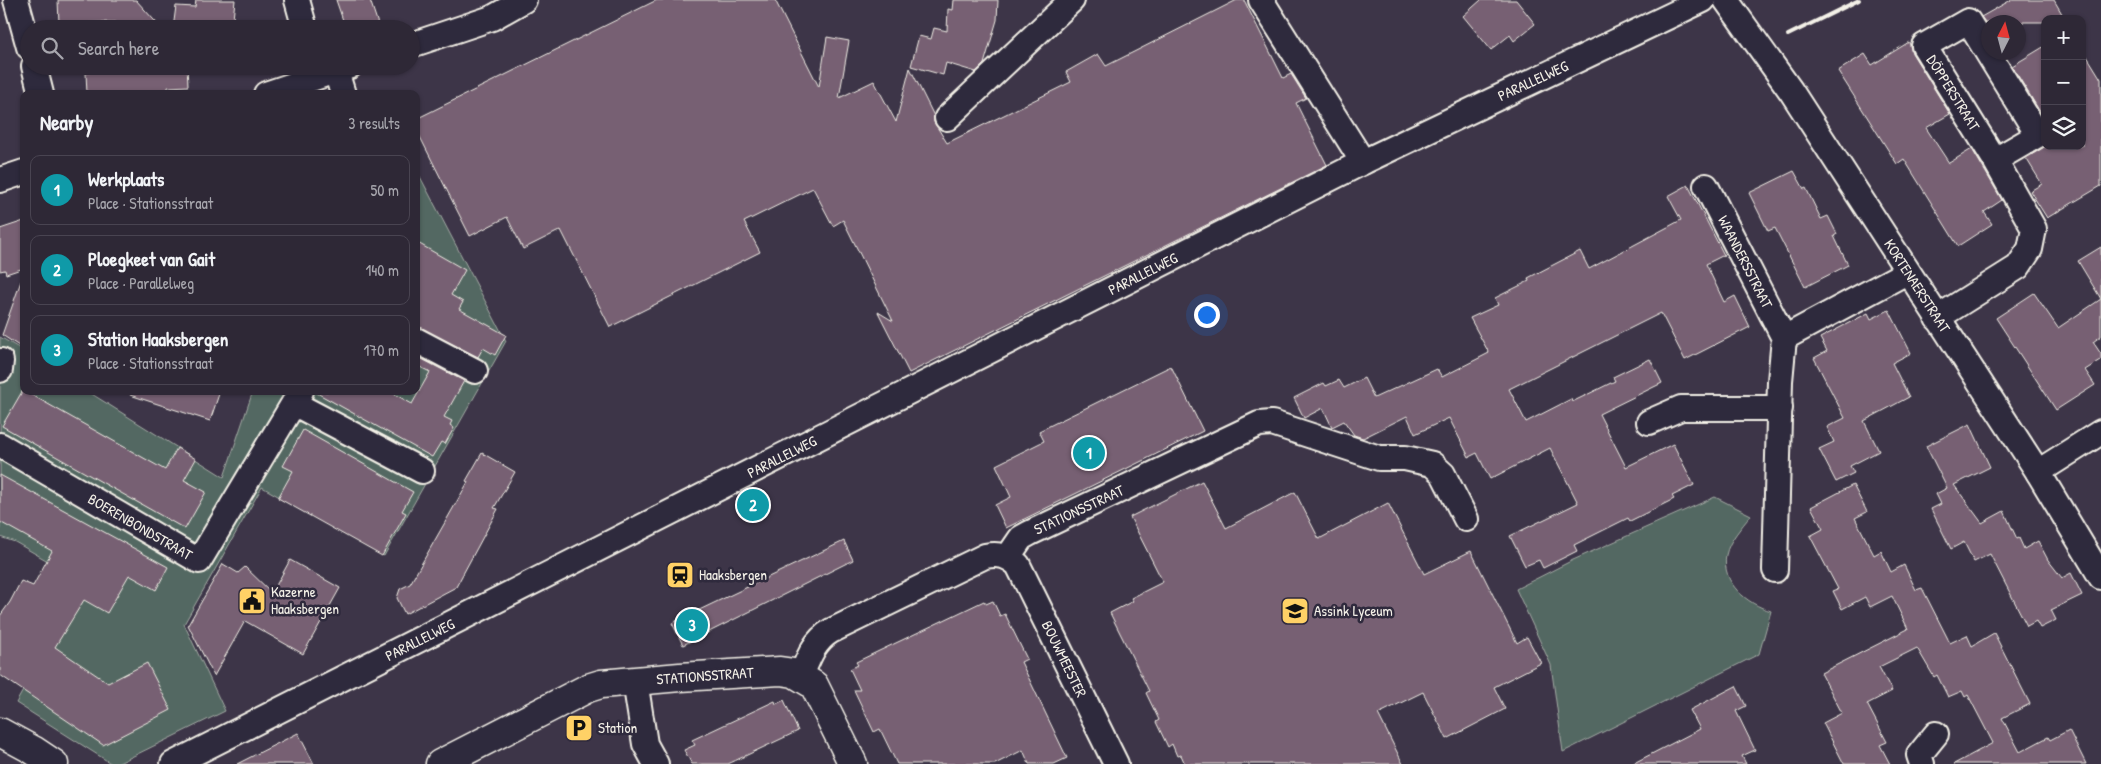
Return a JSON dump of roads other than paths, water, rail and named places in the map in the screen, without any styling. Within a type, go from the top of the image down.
[{"type":"street","points":[[16,0],[22,20]]},
{"type":"street","points":[[297,0],[303,20]]},
{"type":"street","points":[[420,42],[492,18],[524,0]]},
{"type":"street","points":[[947,118],[1072,0]]},
{"type":"street","points":[[1261,0],[1363,162]]},
{"type":"street","name":"PARALLELWEG","points":[[173,764],[1363,162],[1704,0]]},
{"type":"street","name":"KORTENAERSTRAAT","points":[[1726,0],[1791,92],[2038,472],[2101,577]]},
{"type":"street","name":"DÖPPERSTRAAT","points":[[1937,318],[2018,267],[2030,249],[2034,229],[1995,160],[1924,46],[1968,21],[2038,135],[1995,160]]},
{"type":"street","points":[[36,75],[40,90]]},
{"type":"street","points":[[277,90],[317,75]]},
{"type":"street","points":[[333,75],[341,90]]},
{"type":"street","points":[[0,180],[20,173]]},
{"type":"street","name":"WAANDERSSTRAAT","points":[[1706,186],[1784,338]]},
{"type":"street","points":[[1775,570],[1784,338],[1907,272]]},
{"type":"street","points":[[420,342],[475,372]]},
{"type":"street","name":"BOERENBONDSTRAAT","points":[[0,445],[199,561],[298,398],[422,471]]},
{"type":"street","points":[[1649,422],[1681,408],[1780,408]]},
{"type":"street","name":"STATIONSSTRAAT","points":[[1008,557],[1021,538],[1030,532],[1259,424],[1272,423],[1379,458],[1405,458],[1432,464],[1443,474],[1466,519]]},
{"type":"street","points":[[2038,472],[2101,432]]},
{"type":"street","points":[[853,764],[814,685],[801,676],[813,649],[823,636],[831,631],[985,556],[999,554],[1008,557]]},
{"type":"street","name":"BOUWMEESTER","points":[[1008,557],[1018,565],[1116,764]]},
{"type":"street","name":"STATIONSSTRAAT","points":[[440,764],[579,692],[601,684],[780,671],[801,676]]},
{"type":"street","name":"STATIONSSTRAAT","points":[[635,681],[645,744],[656,764]]},
{"type":"street","points":[[0,732],[54,764]]},
{"type":"street","points":[[1922,764],[1919,755],[1936,734]]},
{"type":"railway","points":[[1788,35],[1859,0]]},
{"type":"place","name":"Werkplaats","points":[[1089,453]]},
{"type":"place","name":"Ploegkeet van Gait","points":[[753,505]]},
{"type":"place","name":"Haaksbergen","points":[[680,575]]},
{"type":"place","name":"Kazerne Haaksbergen","points":[[252,601]]},
{"type":"place","name":"Assink Lyceum","points":[[1295,611]]},
{"type":"place","name":"Station Haaksbergen","points":[[692,625]]},
{"type":"place","name":"Station","points":[[579,728]]}]
